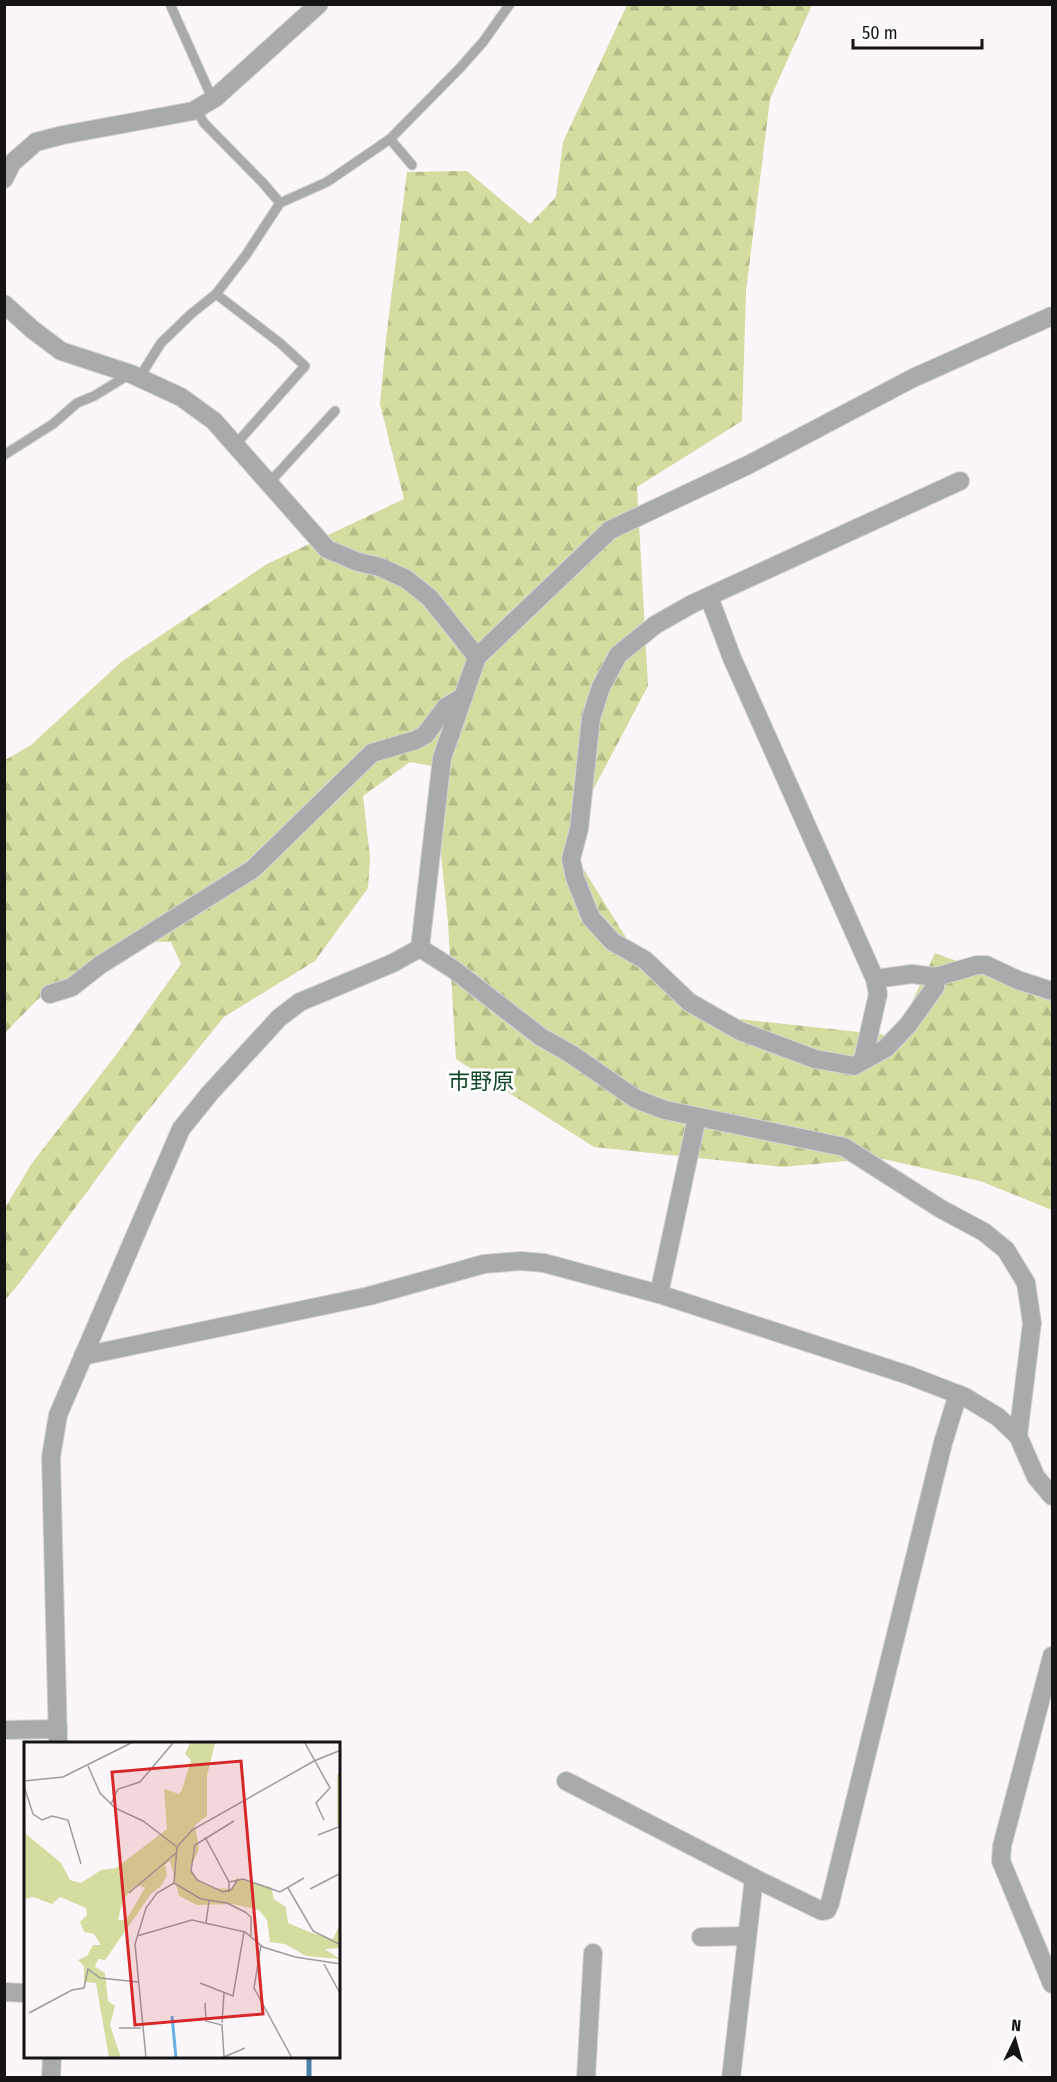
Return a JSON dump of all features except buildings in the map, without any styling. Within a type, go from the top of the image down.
[{"type":"street","points":[[4,179],[12,163],[36,142],[193,111],[215,98],[319,4]]},
{"type":"street","points":[[4,304],[61,351],[135,376],[181,397],[214,421],[327,549],[358,562],[380,567],[406,579],[430,598],[477,657]]},
{"type":"street","points":[[420,948],[442,758],[477,657],[610,530],[748,465],[913,378],[1053,316]]},
{"type":"street","points":[[936,977],[935,987],[908,1025],[886,1048],[854,1066],[815,1059],[740,1031],[689,1002],[645,960],[613,942],[591,918],[575,878],[571,859],[579,830],[591,717],[601,687],[618,655],[655,626],[692,604],[960,481]]},
{"type":"street","points":[[709,597],[732,658],[875,979],[878,994],[863,1060]]},
{"type":"street","points":[[51,994],[72,987],[100,965],[253,869],[372,753],[416,740],[425,735],[446,707],[463,697]]},
{"type":"street","points":[[420,948],[453,969],[541,1037],[571,1054],[636,1099],[665,1110],[844,1147],[941,1209],[984,1232],[1006,1250],[1026,1283],[1032,1323],[1018,1436]]},
{"type":"street","points":[[4,1730],[58,1736],[51,1457],[58,1415],[181,1129],[210,1093],[279,1018],[300,1002],[393,963],[420,948]]},
{"type":"street","points":[[875,979],[912,974],[936,977],[977,965],[986,965],[1018,980],[1053,991]]},
{"type":"street","points":[[659,1294],[697,1117]]},
{"type":"street","points":[[83,1356],[369,1296],[484,1264],[544,1263],[659,1294],[909,1375],[958,1394],[998,1417],[1018,1436],[1036,1477],[1053,1496]]},
{"type":"street","points":[[566,1781],[754,1878],[822,1911],[827,1910],[943,1443],[958,1394]]},
{"type":"street","points":[[1053,1656],[1002,1846],[1001,1861],[1053,1984]]},
{"type":"street","points":[[731,2078],[754,1878]]},
{"type":"street","points":[[701,1937],[747,1936]]},
{"type":"street","points":[[586,2078],[593,1953]]},
{"type":"street","points":[[4,1992],[24,1993]]},
{"type":"street","points":[[51,2078],[52,2058]]},
{"type":"lane","points":[[170,4],[208,89],[215,98]]},
{"type":"lane","points":[[4,455],[53,424],[77,403],[135,376],[161,343],[216,294],[246,255],[280,203],[327,182],[390,140],[483,42],[510,4]]},
{"type":"lane","points":[[196,109],[204,123],[280,203]]},
{"type":"lane","points":[[390,140],[412,165]]},
{"type":"lane","points":[[216,294],[280,342],[305,366],[236,444]]},
{"type":"lane","points":[[269,483],[335,411]]},
{"type":"green space","points":[[627,5],[812,5],[770,99],[746,291],[742,421],[637,487],[648,686],[566,841],[645,968],[738,1019],[896,1036],[935,953],[1052,996],[1052,1210],[980,1181],[879,1158],[782,1167],[594,1147],[456,1059],[448,923],[432,766],[410,762],[363,796],[370,858],[368,888],[315,961],[224,1017],[137,1124],[5,1300],[5,1208],[32,1163],[119,1051],[181,964],[171,942],[123,941],[38,999],[5,1033],[5,760],[31,745],[121,662],[267,564],[404,499],[380,404],[407,172],[467,171],[530,224],[556,197],[563,142]]},
{"type":"waterway","points":[[309,2058],[309,2078]]},
{"type":"district","name":"市野原","points":[[481,1081]]}]
